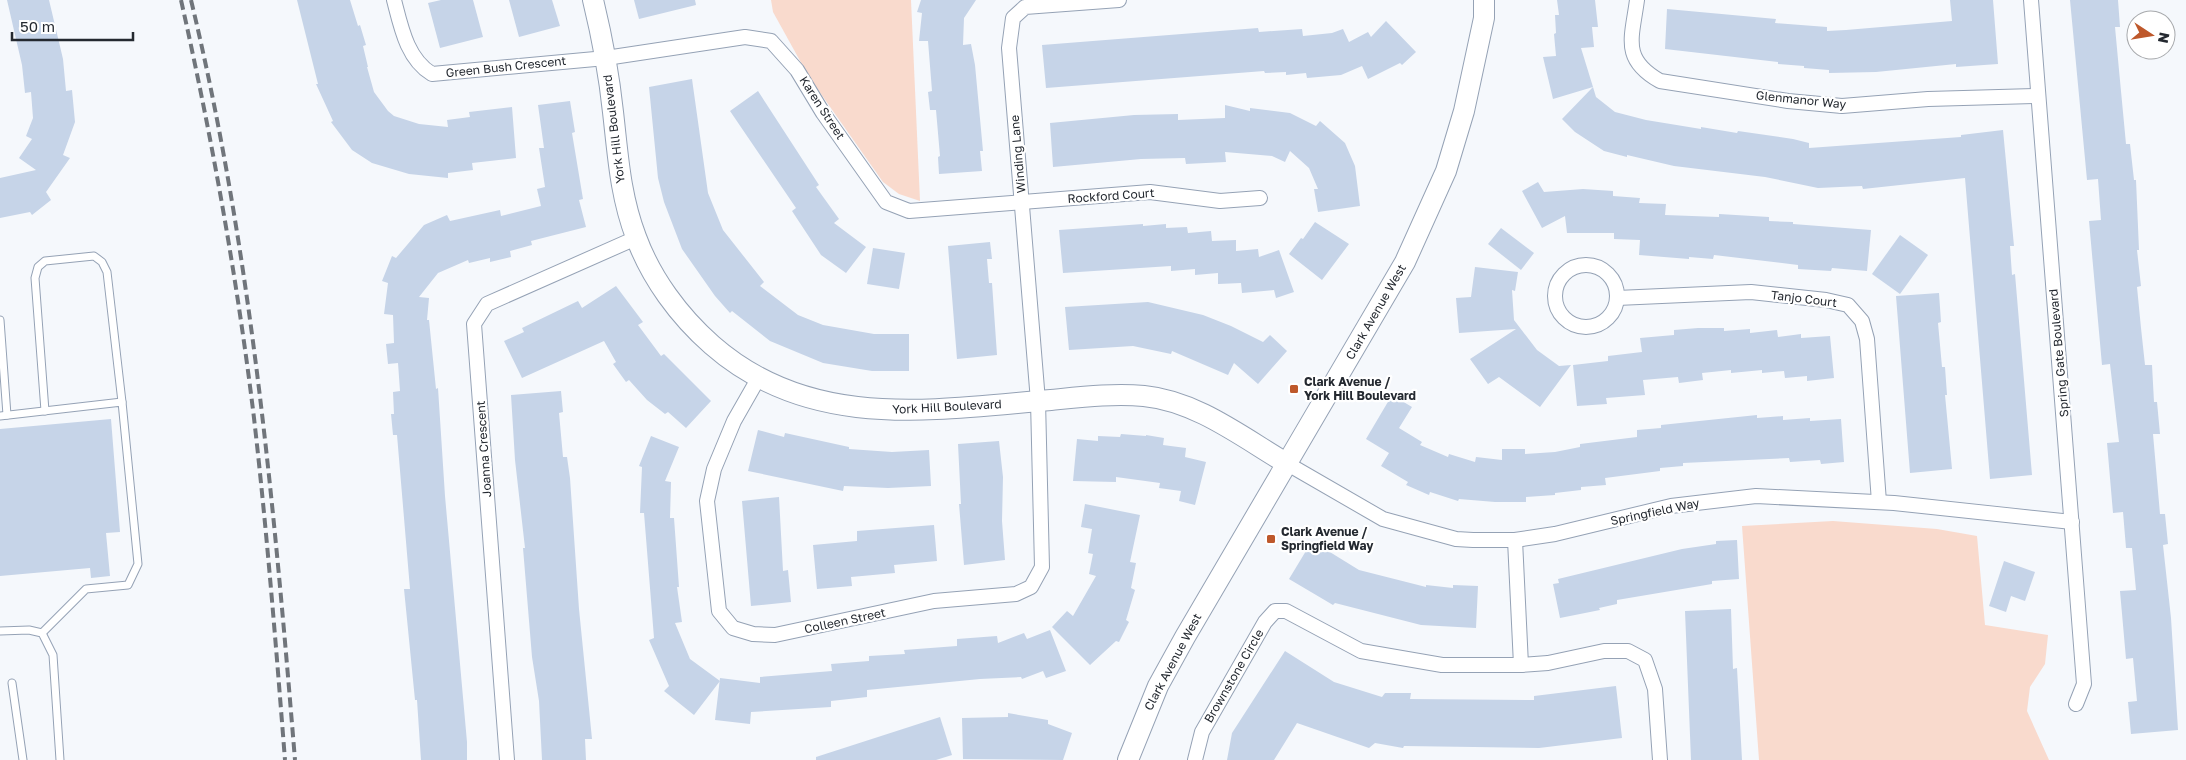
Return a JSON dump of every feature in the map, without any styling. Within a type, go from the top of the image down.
[{"type":"street","name":"Green Bush Crescent","points":[[394,0],[412,56],[422,68],[432,74],[606,58]]},
{"type":"street","name":"York Hill Boulevard","points":[[593,0],[606,58],[620,182],[636,238],[652,271],[671,300],[696,330],[727,358],[758,379],[800,396],[844,406],[882,410],[933,410],[1038,401],[1145,396],[1171,401],[1194,409],[1286,463]]},
{"type":"street","name":"Winding Lane","points":[[1038,401],[1009,48],[1013,18],[1025,7],[1120,0]]},
{"type":"street","name":"Clark Avenue West","points":[[1128,760],[1158,686],[1286,463],[1405,262],[1446,171],[1464,111],[1484,18],[1484,0]]},
{"type":"street","name":"Glenmanor Way","points":[[1637,0],[1631,44],[1636,63],[1644,72],[1660,81],[1788,101],[1842,106],[1928,99],[2038,96]]},
{"type":"street","name":"Spring Gate Boulevard","points":[[2030,0],[2084,684],[2076,704]]},
{"type":"street","name":"Karen Street","points":[[606,58],[745,37],[770,41],[797,70],[823,113],[886,202],[909,211],[1022,203]]},
{"type":"street","name":"Rockford Court","points":[[1022,203],[1150,192],[1220,201],[1260,198]]},
{"type":"street","name":"Joanna Crescent","points":[[507,760],[474,324],[487,304],[636,238]]},
{"type":"street","points":[[1584,266],[1594,267],[1611,278],[1617,298],[1610,316],[1593,327],[1583,327],[1573,324],[1562,314],[1556,301],[1556,290],[1560,281],[1570,271],[1584,266]]},
{"type":"street","name":"Tanjo Court","points":[[1617,298],[1751,292],[1826,300],[1848,305],[1862,321],[1867,339],[1879,502]]},
{"type":"street","name":"Colleen Street","points":[[758,379],[734,421],[714,469],[707,501],[719,611],[733,628],[753,634],[775,635],[934,601],[1016,594],[1031,587],[1042,567],[1038,401]]},
{"type":"street","name":"Springfield Way","points":[[1286,463],[1383,519],[1456,539],[1515,540],[1554,534],[1671,506],[1756,496],[1879,502],[2072,522]]},
{"type":"street","points":[[1515,540],[1521,665]]},
{"type":"street","name":"Brownstone Circle","points":[[1195,760],[1202,732],[1265,622],[1275,611],[1286,611],[1361,651],[1442,665],[1548,663],[1604,651],[1628,651],[1645,660],[1655,689],[1660,760]]},
{"type":"lane","points":[[42,633],[86,589],[128,585],[138,564],[107,272],[102,262],[94,256],[45,261],[38,267],[35,278],[45,410]]},
{"type":"lane","points":[[0,320],[4,415],[122,402]]},
{"type":"lane","points":[[0,631],[29,630],[42,633]]},
{"type":"lane","points":[[42,633],[53,655],[60,760]]},
{"type":"lane","points":[[12,683],[23,760]]},
{"type":"shaded area","points":[[771,0],[911,0],[920,201],[899,194],[883,182],[809,77],[773,12]]},
{"type":"shaded area","points":[[1833,521],[1937,529],[1977,536],[1985,625],[2048,635],[2045,664],[2030,687],[2027,711],[2049,760],[1759,760],[1742,526]]},
{"type":"building","points":[[7,0],[49,0],[63,59],[66,91],[72,90],[75,122],[63,155],[70,158],[46,192],[51,200],[32,215],[30,212],[0,218],[0,178],[36,170],[19,158],[32,139],[26,136],[33,118],[31,92],[25,93],[22,65]]},
{"type":"building","points":[[297,0],[350,0],[366,45],[363,46],[374,92],[394,116],[419,124],[448,127],[447,120],[470,117],[469,112],[512,107],[516,158],[472,163],[473,170],[448,173],[448,178],[409,174],[372,163],[352,150],[331,122],[333,121],[316,84],[318,84]]},
{"type":"building","points":[[441,0],[473,0],[483,37],[440,48],[428,3]]},
{"type":"building","points":[[509,0],[552,0],[560,26],[519,37]]},
{"type":"building","points":[[634,0],[695,0],[696,5],[639,19]]},
{"type":"building","points":[[921,0],[976,0],[964,18],[963,45],[971,44],[975,65],[983,151],[980,151],[982,171],[939,174],[938,157],[940,156],[936,110],[930,110],[928,92],[932,91],[928,41],[919,41],[922,13],[917,12]]},
{"type":"building","points":[[1557,0],[1595,0],[1598,27],[1592,27],[1594,47],[1581,48],[1593,87],[1553,99],[1543,57],[1556,56],[1554,34],[1556,33],[1555,15],[1559,15]]},
{"type":"building","points":[[1950,0],[1993,0],[1998,64],[1956,67],[1956,64],[1876,72],[1829,73],[1829,70],[1778,64],[1778,62],[1665,49],[1667,9],[1776,19],[1775,23],[1827,27],[1827,31],[1952,21]]},
{"type":"building","points":[[2070,0],[2118,0],[2120,27],[2115,27],[2126,144],[2130,144],[2134,180],[2136,180],[2139,250],[2137,250],[2141,286],[2137,287],[2145,365],[2152,365],[2154,402],[2157,402],[2160,434],[2153,434],[2160,514],[2165,514],[2168,544],[2163,545],[2171,618],[2178,730],[2131,734],[2128,702],[2137,701],[2133,658],[2126,659],[2120,591],[2136,590],[2132,548],[2126,548],[2123,512],[2113,513],[2107,443],[2119,442],[2110,364],[2102,365],[2089,221],[2101,220],[2098,179],[2087,180]]},
{"type":"building","points":[[1386,21],[1416,52],[1402,65],[1400,63],[1368,79],[1362,66],[1341,75],[1307,78],[1306,73],[1286,75],[1286,72],[1265,73],[1264,71],[1046,88],[1042,45],[1258,28],[1259,32],[1302,29],[1303,36],[1332,33],[1343,29],[1349,42],[1368,32],[1371,37]]},
{"type":"building","points":[[692,79],[708,193],[723,230],[764,282],[760,286],[798,315],[823,325],[874,334],[909,334],[909,371],[872,371],[823,363],[770,341],[732,311],[730,313],[715,296],[682,249],[664,202],[658,178],[649,87]]},
{"type":"building","points":[[1593,87],[1596,97],[1615,112],[1646,120],[1701,129],[1701,127],[1737,133],[1738,131],[1793,139],[1809,143],[1809,148],[1961,137],[1961,135],[2003,130],[2014,246],[2010,246],[2012,275],[2015,274],[2032,475],[1990,479],[1965,178],[1863,189],[1862,186],[1818,188],[1765,177],[1674,166],[1627,155],[1627,157],[1604,151],[1575,132],[1562,119]]},
{"type":"building","points":[[758,91],[819,185],[816,187],[839,219],[834,223],[866,247],[846,273],[821,255],[792,211],[796,208],[730,111]]},
{"type":"building","points":[[570,101],[575,132],[572,133],[583,199],[579,200],[586,227],[531,241],[532,245],[510,251],[511,257],[490,262],[490,258],[469,263],[468,260],[438,273],[419,297],[429,298],[427,320],[429,320],[436,389],[438,388],[445,496],[467,742],[467,760],[421,760],[417,700],[415,700],[404,589],[410,589],[397,435],[393,435],[391,414],[394,414],[393,392],[400,391],[398,363],[388,364],[386,344],[394,343],[393,315],[384,314],[388,283],[382,281],[392,256],[396,258],[424,225],[447,215],[450,221],[500,210],[501,216],[541,206],[537,189],[545,187],[539,148],[544,148],[538,105]]},
{"type":"building","points":[[1225,105],[1250,111],[1250,108],[1290,113],[1316,126],[1320,121],[1345,143],[1355,166],[1360,206],[1318,212],[1314,189],[1318,189],[1309,168],[1290,151],[1285,162],[1272,156],[1225,152],[1226,162],[1186,164],[1185,158],[1141,159],[1053,167],[1050,123],[1134,115],[1178,114],[1178,120],[1225,118]]},
{"type":"building","points":[[1538,182],[1544,192],[1583,189],[1613,191],[1613,196],[1640,198],[1639,203],[1666,204],[1665,215],[1719,217],[1719,214],[1769,217],[1769,221],[1871,230],[1867,271],[1832,268],[1831,271],[1798,269],[1798,265],[1714,255],[1713,259],[1689,257],[1689,259],[1639,255],[1640,240],[1614,239],[1614,233],[1567,233],[1565,216],[1542,228],[1522,191]]},
{"type":"building","points":[[1315,222],[1349,244],[1322,280],[1289,254]]},
{"type":"building","points":[[1143,224],[1143,226],[1166,224],[1166,228],[1187,227],[1188,233],[1211,231],[1212,241],[1236,240],[1236,251],[1258,249],[1259,257],[1279,250],[1294,292],[1276,298],[1274,290],[1242,293],[1241,283],[1218,284],[1218,273],[1195,275],[1195,269],[1171,271],[1171,266],[1063,273],[1059,230]]},
{"type":"building","points":[[1501,228],[1534,253],[1521,270],[1488,244]]},
{"type":"building","points":[[1900,235],[1928,255],[1900,294],[1872,274]]},
{"type":"building","points":[[990,242],[992,259],[987,259],[989,283],[992,283],[997,355],[957,359],[948,246]]},
{"type":"building","points":[[873,248],[905,253],[899,289],[867,284]]},
{"type":"building","points":[[1475,267],[1518,272],[1515,291],[1512,290],[1514,320],[1537,350],[1559,366],[1571,365],[1540,407],[1499,377],[1488,384],[1470,359],[1516,329],[1459,333],[1456,298],[1471,297]]},
{"type":"building","points":[[616,286],[643,322],[638,325],[661,356],[664,354],[711,401],[686,428],[668,412],[665,414],[647,400],[629,380],[626,382],[613,364],[616,362],[604,341],[522,378],[504,341],[524,332],[522,328],[578,301],[582,308]]},
{"type":"building","points":[[1939,293],[1941,322],[1938,323],[1942,367],[1945,367],[1947,395],[1945,395],[1952,469],[1910,473],[1896,296]]},
{"type":"building","points":[[1148,302],[1203,315],[1263,342],[1270,335],[1287,351],[1258,384],[1234,363],[1228,375],[1172,351],[1171,354],[1133,346],[1069,350],[1065,307]]},
{"type":"building","points":[[1724,328],[1724,331],[1750,329],[1750,333],[1777,330],[1778,337],[1801,334],[1801,338],[1830,336],[1834,378],[1807,381],[1807,376],[1785,378],[1784,371],[1762,373],[1762,370],[1731,373],[1731,370],[1702,373],[1703,380],[1679,383],[1678,377],[1643,380],[1645,395],[1606,398],[1607,404],[1577,406],[1573,365],[1608,361],[1608,356],[1642,352],[1640,338],[1674,335],[1674,330]]},
{"type":"building","points":[[561,391],[563,412],[559,413],[563,457],[567,457],[570,478],[579,609],[592,739],[585,739],[586,760],[542,760],[539,701],[532,657],[523,548],[525,548],[515,460],[511,395]]},
{"type":"building","points":[[1392,395],[1412,407],[1399,428],[1422,442],[1420,445],[1448,457],[1449,454],[1475,462],[1476,457],[1502,460],[1502,449],[1525,449],[1525,454],[1555,452],[1580,447],[1580,444],[1637,437],[1637,430],[1661,428],[1661,425],[1757,415],[1757,418],[1783,416],[1783,420],[1810,418],[1810,421],[1841,419],[1844,462],[1821,464],[1820,460],[1790,462],[1789,458],[1683,463],[1683,466],[1660,468],[1660,471],[1605,478],[1606,485],[1581,487],[1581,490],[1555,493],[1555,495],[1526,497],[1526,502],[1459,499],[1458,501],[1430,492],[1429,495],[1406,485],[1408,482],[1381,466],[1389,453],[1366,439]]},
{"type":"building","points":[[111,419],[120,532],[106,533],[110,576],[91,578],[90,568],[0,576],[0,429]]},
{"type":"building","points":[[758,430],[784,437],[785,433],[849,447],[849,449],[892,452],[929,450],[931,486],[888,488],[844,486],[843,491],[748,471]]},
{"type":"building","points":[[1121,434],[1164,438],[1163,445],[1186,448],[1185,457],[1206,462],[1195,505],[1179,501],[1181,491],[1159,488],[1160,483],[1116,477],[1116,482],[1073,481],[1077,439],[1098,441],[1098,436],[1120,437]]},
{"type":"building","points":[[651,436],[679,447],[665,481],[671,482],[670,518],[674,518],[679,587],[677,587],[682,622],[675,623],[690,659],[720,681],[694,715],[664,691],[669,686],[649,640],[654,638],[644,513],[640,513],[642,467],[639,466]]},
{"type":"building","points":[[999,441],[1003,477],[1002,521],[1005,560],[964,565],[959,504],[961,504],[958,444]]},
{"type":"building","points":[[779,497],[783,571],[788,570],[791,602],[751,606],[742,501]]},
{"type":"building","points":[[1085,504],[1140,515],[1130,562],[1136,563],[1131,588],[1135,590],[1126,620],[1129,622],[1119,642],[1116,641],[1090,665],[1052,627],[1067,611],[1073,616],[1096,576],[1089,574],[1093,554],[1088,553],[1092,529],[1081,527]]},
{"type":"building","points":[[934,525],[937,561],[894,565],[895,573],[851,577],[852,586],[817,589],[813,545],[857,541],[857,531]]},
{"type":"building","points":[[1737,540],[1739,579],[1712,581],[1712,584],[1617,600],[1617,604],[1599,608],[1600,610],[1560,618],[1553,584],[1559,583],[1558,579],[1682,549],[1716,544],[1716,541]]},
{"type":"building","points":[[1312,541],[1359,570],[1426,587],[1426,585],[1453,588],[1453,585],[1478,586],[1476,628],[1421,625],[1335,603],[1333,605],[1289,579]]},
{"type":"building","points":[[2004,561],[2035,572],[2025,601],[2011,596],[2006,612],[1989,606]]},
{"type":"building","points":[[1731,609],[1733,669],[1737,668],[1742,760],[1691,760],[1685,611]]},
{"type":"building","points":[[1050,630],[1066,671],[1046,678],[1043,671],[1022,679],[1021,677],[980,679],[867,690],[867,697],[831,701],[831,707],[751,712],[750,724],[715,720],[720,678],[760,683],[760,677],[832,671],[831,664],[869,661],[869,656],[905,654],[904,650],[957,646],[957,639],[997,636],[998,643],[1024,633],[1027,639]]},
{"type":"building","points":[[1285,651],[1334,682],[1382,697],[1385,693],[1411,693],[1410,699],[1534,700],[1534,696],[1616,686],[1622,738],[1539,748],[1404,746],[1403,748],[1375,743],[1369,748],[1297,723],[1274,760],[1227,760],[1232,733]]},
{"type":"building","points":[[1008,713],[1048,720],[1048,724],[1072,733],[1063,760],[963,759],[962,718],[1008,717]]},
{"type":"building","points":[[940,717],[952,755],[936,760],[816,760],[816,757]]},
{"type":"railway","points":[[181,0],[223,208],[240,313],[263,504],[285,760]]},
{"type":"railway","points":[[191,0],[230,188],[245,283],[269,473],[295,760]]},
{"type":"place","name":"Clark Avenue / York Hill Boulevard","points":[[1294,389]]},
{"type":"place","name":"Clark Avenue / Springfield Way","points":[[1271,539]]}]
